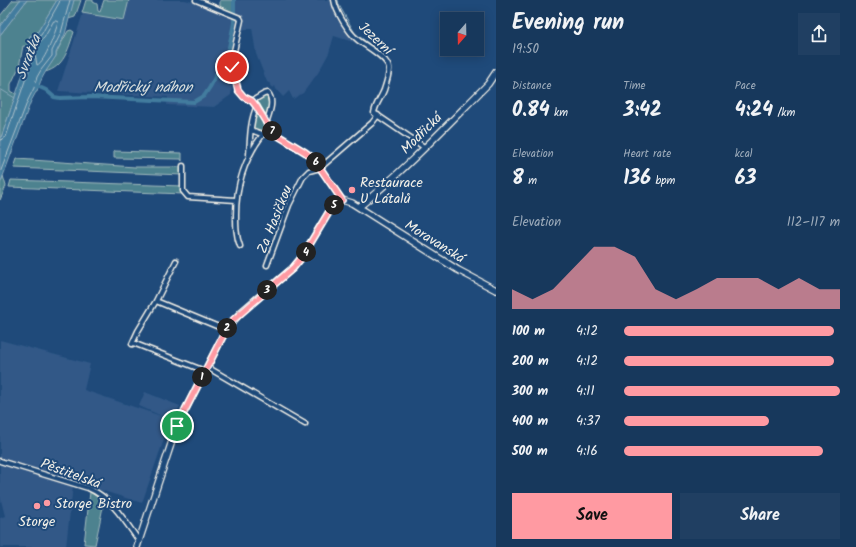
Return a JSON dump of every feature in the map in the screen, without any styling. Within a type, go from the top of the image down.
[{"type":"street","points":[[137,547],[177,426],[226,330],[241,312],[293,268],[302,257],[332,207],[342,200],[313,158],[272,132],[252,101],[244,97],[238,90],[233,71],[234,50],[241,20],[237,16],[196,0]]},
{"type":"street","name":"Jezerní","points":[[334,0],[343,22],[357,39],[376,52],[388,64],[389,69],[384,90],[374,113],[378,115]]},
{"type":"street","name":"Modřická","points":[[359,207],[382,188],[488,84],[496,72]]},
{"type":"street","points":[[240,246],[237,234],[236,200],[241,176],[249,155],[268,125],[271,96],[268,93],[264,94],[252,101]]},
{"type":"street","points":[[249,155],[251,130],[256,106]]},
{"type":"street","points":[[320,168],[372,123],[378,115],[424,147]]},
{"type":"street","points":[[251,130],[262,134]]},
{"type":"street","points":[[183,166],[184,191],[185,195],[188,197],[236,200]]},
{"type":"street","name":"Za Hasičkou","points":[[267,265],[289,205],[303,177],[309,171],[320,168]]},
{"type":"street","name":"Moravanská","points":[[342,200],[359,207],[458,270],[496,290]]},
{"type":"street","points":[[176,261],[156,301],[132,343],[206,369],[305,424]]},
{"type":"street","points":[[156,301],[226,330]]},
{"type":"street","name":"Pěstitelská","points":[[0,461],[98,492],[113,505],[139,541]]},
{"type":"shaded area","points":[[129,0],[185,0],[235,13],[235,0],[331,0],[337,20],[358,41],[356,43],[334,36],[329,53],[318,73],[303,93],[293,99],[289,91],[283,97],[275,86],[273,88],[270,86],[271,84],[267,82],[256,54],[252,28],[242,30],[238,49],[236,47],[231,95],[214,107],[167,105],[168,97],[58,91],[83,13],[124,20]]},
{"type":"shaded area","points":[[0,340],[90,364],[84,390],[164,417],[139,406],[145,392],[180,406],[173,420],[171,419],[142,503],[0,459]]},
{"type":"shaded area","name":"Storge","points":[[0,463],[73,486],[66,547],[0,547],[0,518],[5,516],[0,496]]},
{"type":"green space","points":[[13,0],[20,0],[0,26],[0,16]]},
{"type":"green space","points":[[27,0],[57,0],[37,33],[30,36],[28,47],[23,46],[19,67],[11,84],[11,91],[16,94],[0,141],[0,35]]},
{"type":"green space","points":[[74,0],[81,0],[75,17],[68,19]]},
{"type":"green space","points":[[86,0],[93,0],[93,2],[97,4],[98,11],[100,12],[104,0],[129,0],[124,20],[82,13]]},
{"type":"green space","points":[[220,0],[235,0],[235,13],[220,9]]},
{"type":"green space","points":[[71,30],[74,32],[70,45],[61,62],[51,70],[45,72],[56,56],[56,53],[68,31]]},
{"type":"green space","points":[[265,95],[268,95],[270,99],[266,117],[256,102]]},
{"type":"green space","points":[[257,110],[266,127],[262,132],[253,129],[252,127]]},
{"type":"green space","points":[[114,151],[182,153],[182,161],[181,159],[114,158]]},
{"type":"green space","points":[[17,159],[135,167],[181,167],[182,175],[14,168]]},
{"type":"green space","points":[[3,176],[6,186],[0,200],[0,184]]},
{"type":"green space","points":[[11,180],[182,186],[183,194],[9,187]]},
{"type":"green space","points":[[90,492],[104,502],[95,545],[84,544]]},
{"type":"water","points":[[20,0],[27,0],[0,35],[0,26]]},
{"type":"water","name":"Svratka","points":[[57,0],[74,0],[65,34],[56,56],[31,101],[0,184],[0,141],[27,62],[26,55],[30,36],[37,33]]},
{"type":"waterway","name":"Modřický náhon","points":[[35,85],[46,90],[54,97],[60,98],[91,97],[194,102],[204,96],[228,52],[234,23],[234,0]]},
{"type":"waterway","points":[[338,0],[339,5],[355,33],[387,58]]},
{"type":"waterway","points":[[0,89],[15,98]]},
{"type":"place","name":"Restaurace U Látalů","points":[[352,190]]},
{"type":"place","name":"Storge Bistro","points":[[47,503]]},
{"type":"place","name":"Storge","points":[[37,506]]},
{"type":"route","points":[[177,426],[232,321],[293,268],[302,257],[332,207],[342,200],[314,159],[272,132],[252,101],[244,97],[238,90],[232,67]]}]
